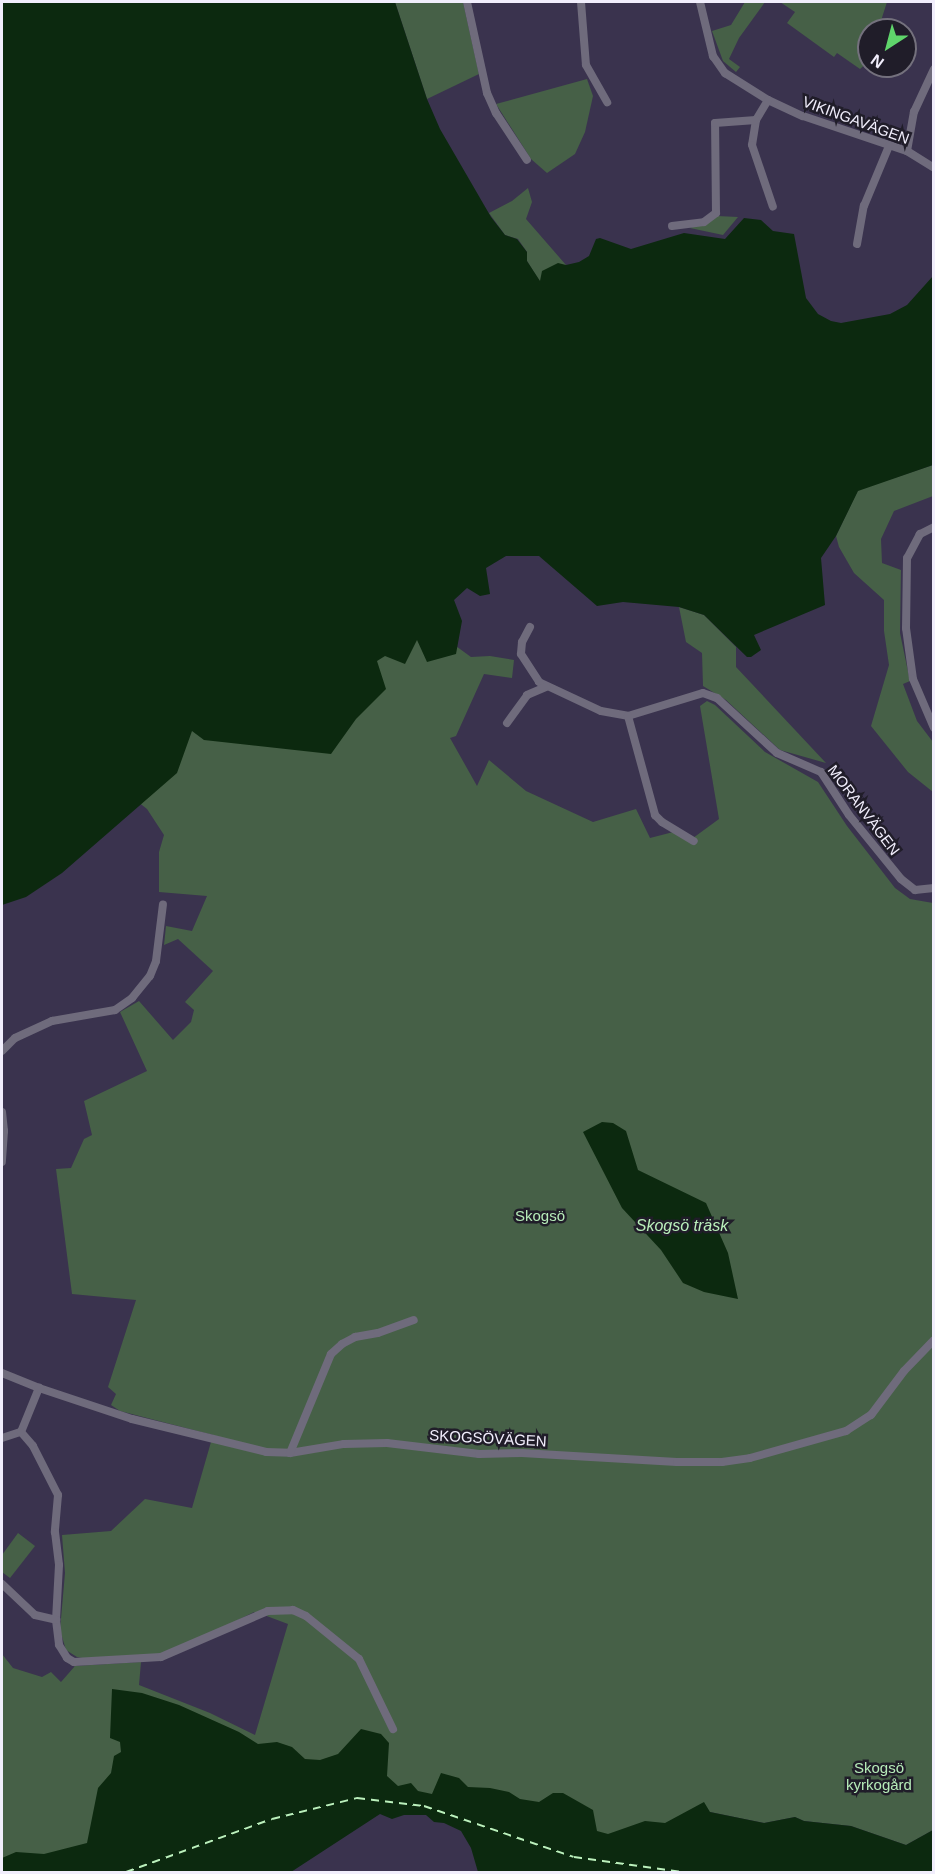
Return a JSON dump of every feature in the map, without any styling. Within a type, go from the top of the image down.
[{"type":"street","points":[[467,2],[488,93],[496,113],[527,160]]},
{"type":"street","points":[[580,2],[586,65],[607,102]]},
{"type":"street","name":"VIKINGAVÄGEN","points":[[700,2],[713,56],[720,67],[768,100],[825,125],[907,151],[933,168]]},
{"type":"street","points":[[907,151],[914,112],[933,69]]},
{"type":"street","points":[[768,100],[756,120],[752,146],[773,207]]},
{"type":"street","points":[[672,226],[704,222],[716,213],[715,123],[756,120]]},
{"type":"street","points":[[856,244],[864,206],[883,166],[889,146]]},
{"type":"street","points":[[933,527],[920,534],[907,558],[906,628],[913,679],[933,728]]},
{"type":"street","name":"MORANVÄGEN","points":[[530,627],[522,642],[521,654],[539,682],[601,711],[628,716],[703,693],[717,698],[777,753],[821,772],[849,815],[901,879],[915,890],[933,888]]},
{"type":"street","points":[[507,723],[527,695],[546,687]]},
{"type":"street","points":[[628,716],[655,815],[662,822],[694,841]]},
{"type":"street","points":[[2,1051],[15,1038],[52,1021],[115,1010],[132,998],[150,976],[156,961],[163,904]]},
{"type":"street","points":[[2,1112],[4,1131],[2,1162]]},
{"type":"street","points":[[290,1453],[332,1354],[342,1344],[355,1337],[378,1333],[414,1320]]},
{"type":"street","name":"SKOGSÖVÄGEN","points":[[2,1372],[39,1388],[177,1431],[266,1452],[290,1453],[364,1443],[479,1454],[522,1453],[706,1463],[750,1458],[846,1431],[871,1415],[904,1371],[933,1340]]},
{"type":"street","points":[[21,1432],[39,1388]]},
{"type":"street","points":[[2,1438],[21,1432]]},
{"type":"street","points":[[21,1432],[33,1446],[58,1495],[55,1532],[59,1565],[56,1620],[59,1645],[67,1658],[74,1662],[160,1658],[268,1611],[293,1610],[306,1616],[359,1659],[393,1729]]},
{"type":"street","points":[[2,1584],[35,1616],[56,1620]]},
{"type":"green space","points":[[395,2],[463,2],[479,74],[427,99]]},
{"type":"green space","points":[[745,2],[765,2],[739,38],[729,59],[740,67],[736,72],[723,61],[712,31],[731,25]]},
{"type":"green space","points":[[780,2],[887,2],[882,18],[857,18],[857,67],[837,53],[834,57],[787,23],[795,12]]},
{"type":"green space","points":[[587,79],[593,96],[585,132],[575,154],[547,173],[531,159],[496,104]]},
{"type":"green space","points":[[528,188],[532,202],[526,219],[566,265],[540,282],[527,261],[527,252],[518,239],[505,235],[489,213],[512,201]]},
{"type":"green space","points":[[717,216],[738,217],[723,235],[690,228]]},
{"type":"green space","name":"Skogsö","points":[[190,453],[471,657],[490,656],[514,660],[512,678],[484,674],[456,736],[450,738],[477,786],[489,760],[526,791],[593,822],[636,809],[650,838],[681,830],[693,838],[719,819],[700,706],[707,701],[715,705],[765,752],[818,782],[847,826],[895,888],[910,899],[933,903],[933,1830],[906,1845],[851,1826],[804,1821],[795,1817],[764,1823],[710,1812],[703,1872],[424,1806],[2,1872],[2,1654],[13,1668],[42,1677],[51,1672],[61,1682],[75,1666],[141,1662],[139,1685],[210,1713],[255,1735],[288,1624],[264,1615],[258,1618],[254,1612],[196,1641],[157,1656],[87,1659],[77,1657],[66,1650],[60,1630],[65,1573],[62,1535],[111,1531],[145,1499],[192,1508],[213,1435],[120,1411],[111,1405],[116,1394],[108,1387],[136,1300],[72,1294],[56,1169],[71,1168],[84,1139],[92,1135],[84,1101],[147,1071],[120,1012],[139,1001],[173,1040],[191,1022],[194,1010],[185,1002],[213,971],[178,939],[164,945],[166,926],[192,931],[207,896],[159,892],[159,852],[164,835],[147,809],[2,694]]},
{"type":"green space","points":[[933,465],[933,496],[894,511],[881,539],[882,563],[901,570],[900,633],[910,681],[903,684],[917,721],[933,742],[933,792],[908,772],[871,726],[889,665],[884,631],[884,600],[854,573],[839,547],[836,536],[858,490]]},
{"type":"green space","points":[[679,607],[704,615],[736,647],[736,667],[826,763],[780,750],[726,700],[703,686],[702,653],[686,642]]},
{"type":"green space","points":[[18,1533],[35,1546],[10,1578],[2,1572],[2,1555]]},
{"type":"water","points":[[2,2],[395,2],[427,99],[440,129],[491,217],[505,235],[517,239],[527,252],[527,261],[540,281],[542,271],[558,263],[566,265],[579,262],[589,256],[596,239],[600,238],[631,249],[684,233],[725,239],[744,218],[761,220],[773,231],[794,234],[806,298],[818,314],[831,321],[841,323],[890,314],[907,305],[933,276],[933,465],[858,491],[836,536],[821,558],[825,605],[754,635],[761,650],[751,657],[747,657],[704,615],[679,607],[623,602],[597,606],[539,556],[506,556],[486,568],[490,594],[480,596],[467,588],[454,600],[462,621],[456,654],[427,662],[417,640],[405,664],[385,656],[377,661],[386,689],[356,719],[331,754],[204,740],[192,731],[177,773],[62,873],[26,897],[2,905]]},
{"type":"water","name":"Skogsö träsk","points":[[602,1122],[613,1123],[626,1131],[638,1170],[706,1203],[728,1253],[738,1299],[704,1292],[683,1283],[661,1250],[622,1208],[583,1132]]},
{"type":"water","points":[[112,1689],[142,1693],[179,1705],[239,1732],[258,1744],[277,1742],[292,1747],[305,1759],[320,1760],[338,1754],[361,1729],[381,1734],[389,1743],[387,1776],[398,1786],[411,1783],[418,1791],[432,1794],[441,1773],[459,1778],[468,1787],[509,1792],[520,1799],[539,1802],[553,1793],[563,1793],[593,1810],[597,1831],[608,1834],[645,1821],[665,1823],[704,1802],[710,1812],[764,1823],[795,1817],[804,1821],[851,1826],[906,1845],[933,1830],[933,1872],[478,1872],[471,1848],[461,1831],[444,1823],[434,1822],[426,1815],[404,1815],[392,1819],[380,1814],[291,1872],[2,1872],[2,1858],[16,1852],[44,1854],[87,1843],[98,1788],[111,1773],[114,1756],[121,1752],[120,1742],[110,1738]]},
{"type":"ferry route","points":[[126,1872],[272,1819],[357,1798],[424,1806],[574,1857],[682,1872]]},
{"type":"park label","name":"Skogsö kyrkogård","points":[[879,1776]]}]
